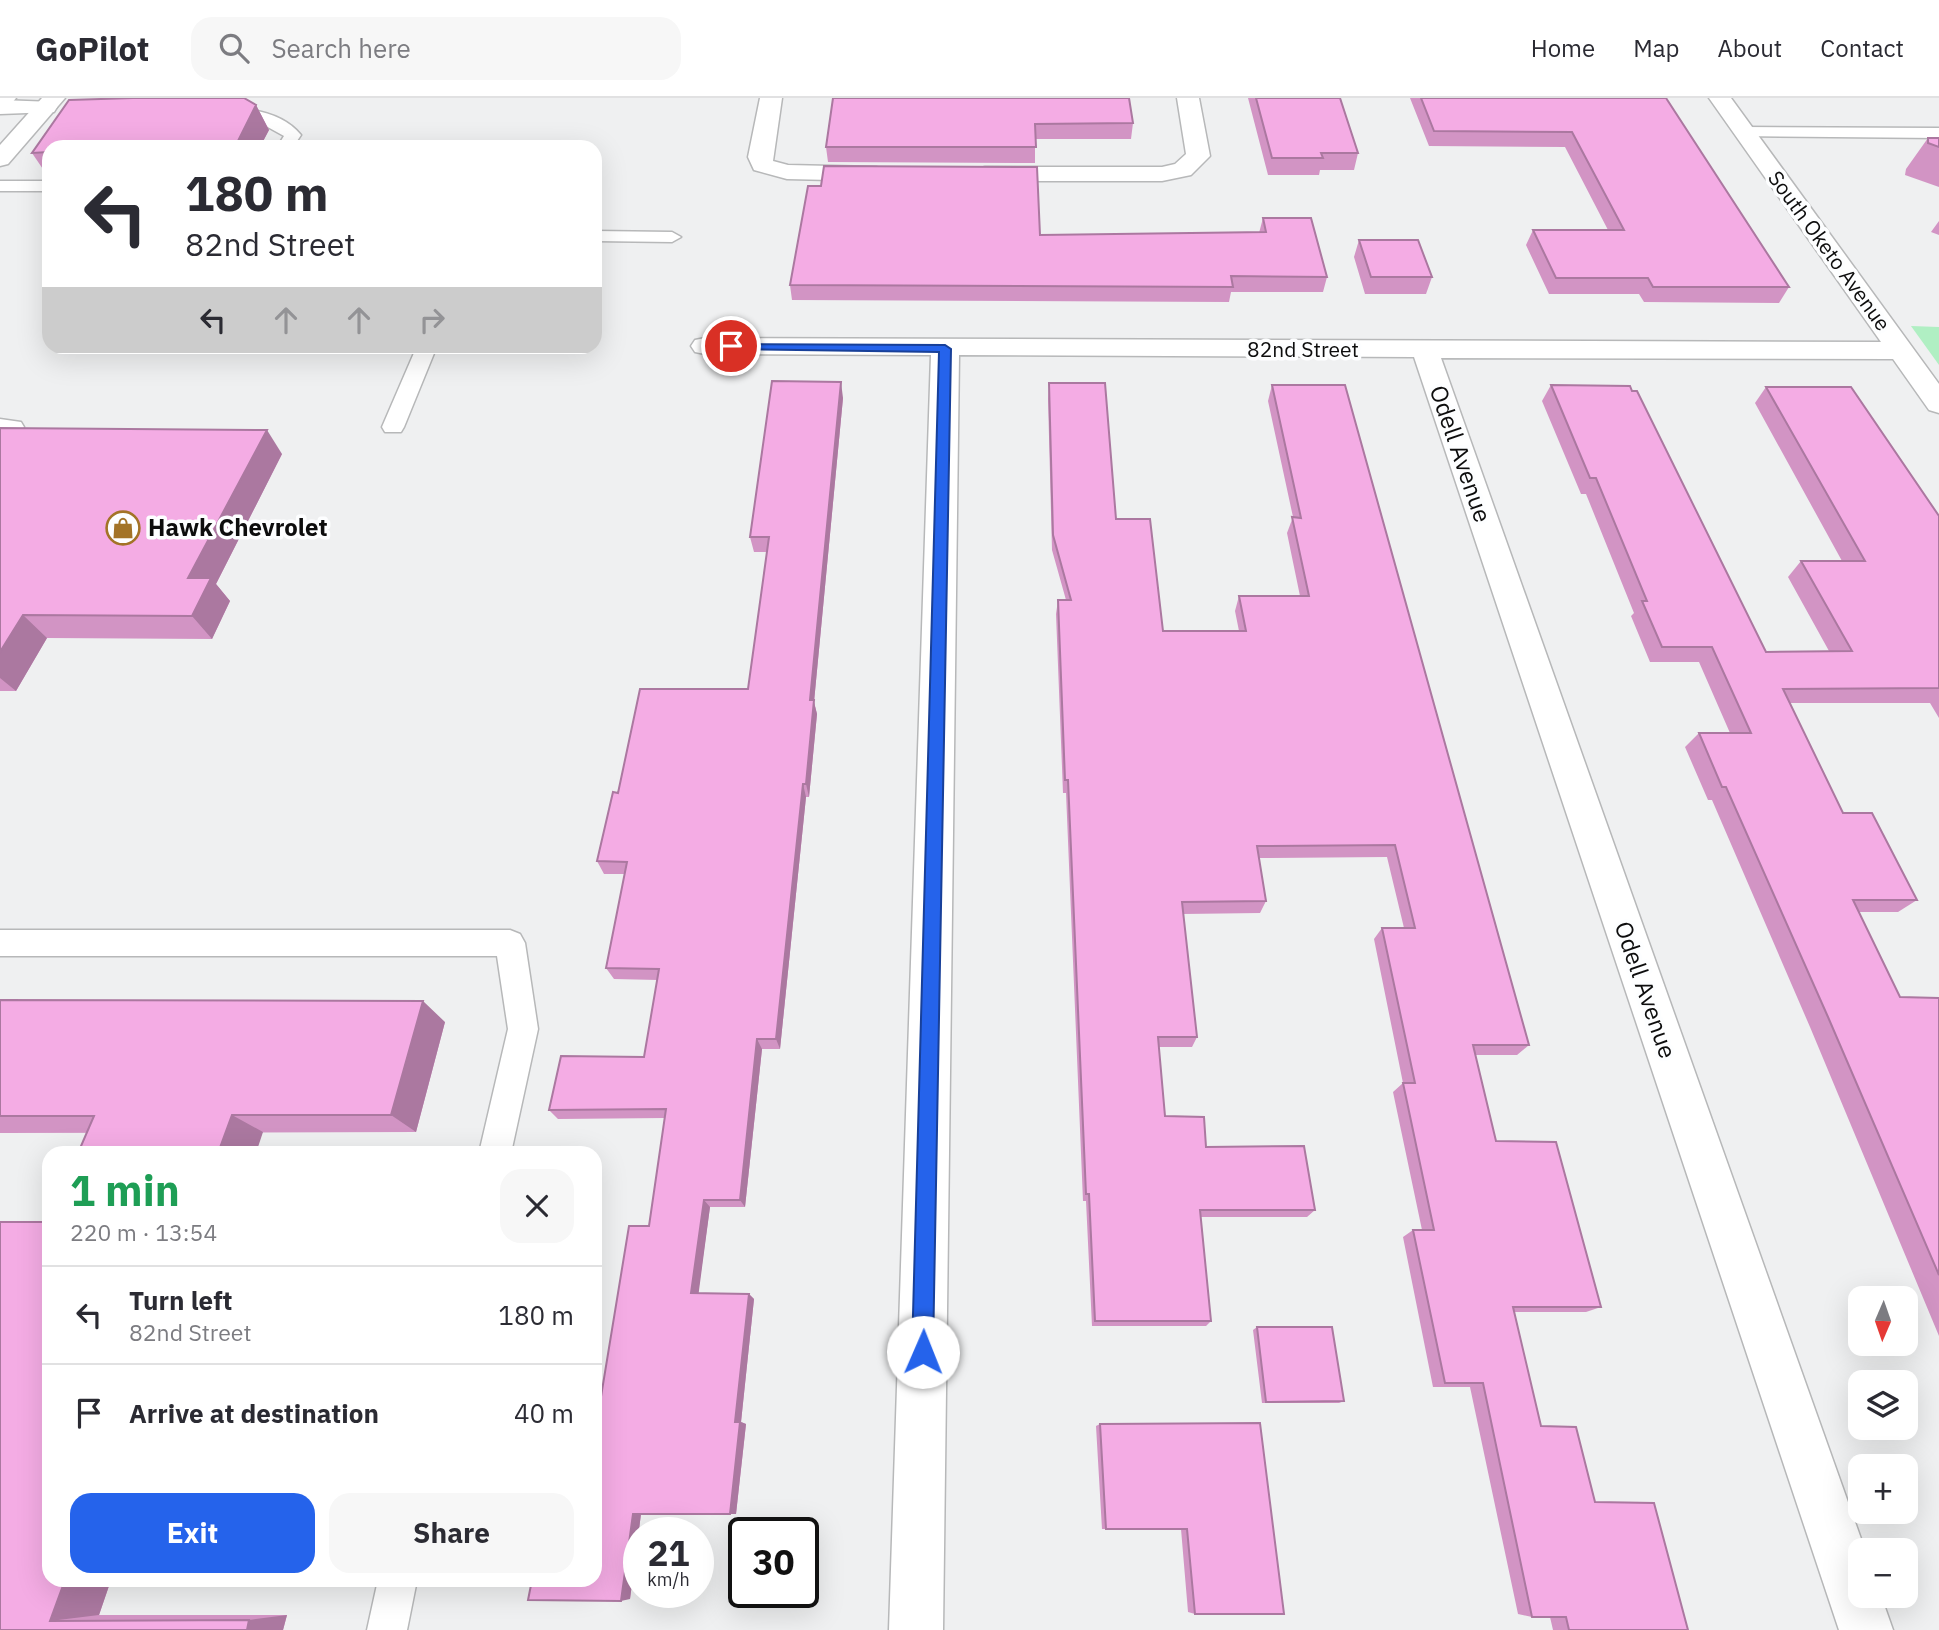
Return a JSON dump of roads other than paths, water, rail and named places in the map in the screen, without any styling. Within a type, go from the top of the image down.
[{"type":"street","points":[[0,105],[5,98]]},
{"type":"street","points":[[771,98],[760,157],[762,165],[787,172],[895,174]]},
{"type":"street","points":[[962,174],[1162,174],[1182,170],[1198,156],[1188,98]]},
{"type":"street","name":"South Oketo Avenue","points":[[1720,98],[1939,404]]},
{"type":"street","points":[[0,105],[49,108]]},
{"type":"street","points":[[0,159],[49,108]]},
{"type":"street","name":"82nd Street","points":[[705,346],[1900,351]]},
{"type":"street","points":[[916,1630],[945,349]]},
{"type":"street","name":"Odell Avenue","points":[[1425,350],[1866,1630]]},
{"type":"lane","points":[[228,98],[209,113],[254,112],[293,135],[290,140]]},
{"type":"lane","points":[[1744,132],[1939,133]]},
{"type":"lane","points":[[0,186],[42,186]]},
{"type":"lane","points":[[602,236],[672,237]]},
{"type":"lane","points":[[393,427],[424,354]]},
{"type":"lane","points":[[0,943],[510,943],[523,1029],[497,1146]]},
{"type":"lane","points":[[387,1630],[396,1587]]},
{"type":"place","name":"Hawk Chevrolet","points":[[123,528]]}]
